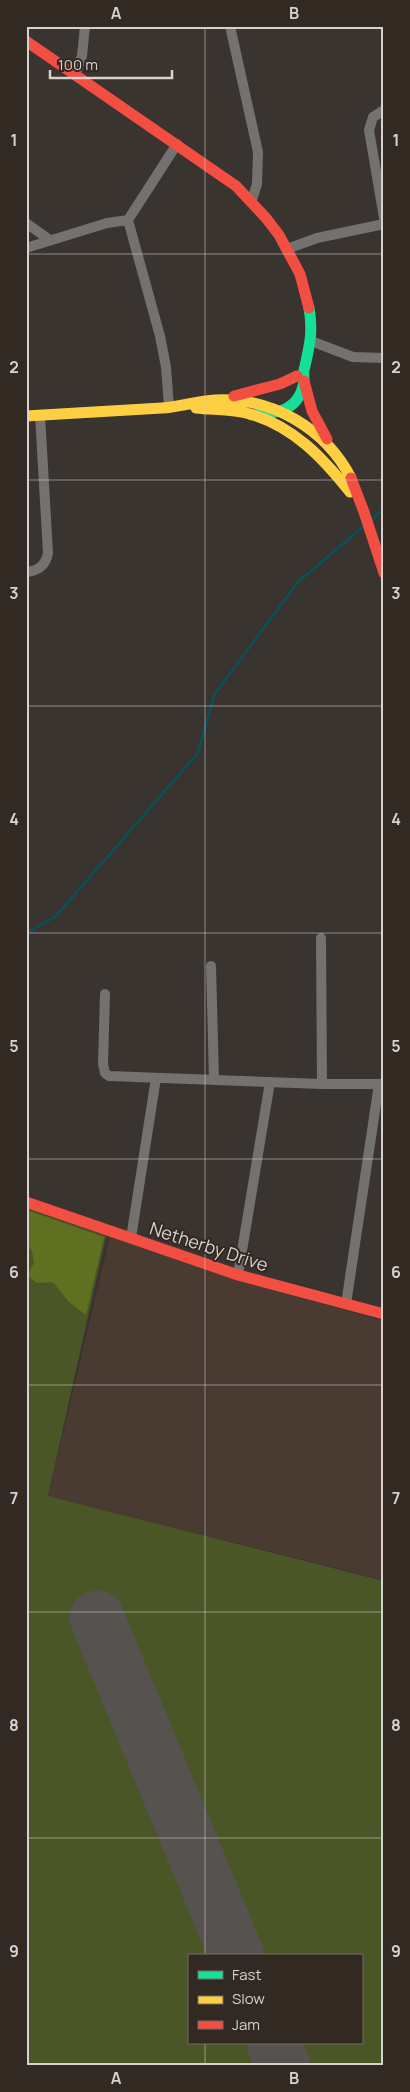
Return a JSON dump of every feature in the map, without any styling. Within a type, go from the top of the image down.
[{"type":"street","points":[[75,74],[82,56],[86,26]]},
{"type":"street","points":[[230,26],[258,152],[257,184],[252,200]]},
{"type":"street","points":[[26,41],[217,172],[252,200],[275,228],[304,286],[310,309],[311,341],[296,400],[285,412],[278,414],[251,414],[175,407]]},
{"type":"street","points":[[384,110],[373,117],[369,130],[384,218]]},
{"type":"street","points":[[26,248],[128,220],[177,144]]},
{"type":"street","points":[[128,220],[160,336],[175,407]]},
{"type":"street","points":[[26,223],[50,240]]},
{"type":"street","points":[[287,249],[316,238],[384,224]]},
{"type":"street","points":[[311,341],[353,357],[384,358]]},
{"type":"street","points":[[26,416],[175,407],[256,391],[302,376]]},
{"type":"street","points":[[302,376],[307,400],[313,416],[353,484],[384,573]]},
{"type":"street","points":[[216,400],[243,401],[285,412],[306,426],[335,452]]},
{"type":"street","points":[[285,412],[299,439]]},
{"type":"street","points":[[251,414],[285,429],[299,439],[333,470],[361,507]]},
{"type":"street","points":[[26,572],[33,571],[43,565],[47,560],[48,553],[40,415]]},
{"type":"street","points":[[321,938],[322,1084]]},
{"type":"street","points":[[212,966],[214,1079]]},
{"type":"street","points":[[105,994],[103,1064],[106,1075],[322,1084],[381,1084],[346,1304]]},
{"type":"street","points":[[131,1238],[156,1078]]},
{"type":"street","points":[[238,1275],[270,1082]]},
{"type":"street","name":"Netherby Drive","points":[[26,1202],[238,1275],[384,1314]]},
{"type":"shaded area","points":[[110,1237],[237,1280],[384,1321],[384,1580],[48,1496]]},
{"type":"green space","points":[[26,1208],[106,1236],[48,1496],[384,1581],[384,2066],[26,2066]]},
{"type":"green space","points":[[26,1210],[104,1237],[86,1315],[69,1302],[53,1282],[37,1283],[27,1275],[34,1263],[32,1251],[26,1243]]},
{"type":"waterway","points":[[372,519],[384,509]]},
{"type":"waterway","points":[[26,933],[55,917],[198,753],[214,695],[298,582],[364,526]]},
{"type":"runway","points":[[97,1618],[236,1954]]},
{"type":"runway","points":[[274,2044],[283,2066]]},
{"type":"traffic: fast","points":[[251,415],[278,412],[292,405],[298,399],[304,381],[310,337],[309,308]]},
{"type":"traffic: slow","points":[[26,416],[162,408],[215,400],[236,400],[257,404],[295,419],[312,431],[327,444],[351,478]]},
{"type":"traffic: slow","points":[[196,408],[244,412],[280,426],[318,456],[350,492]]},
{"type":"traffic: jam","points":[[26,41],[236,186],[279,235],[300,274],[309,308]]},
{"type":"traffic: jam","points":[[234,396],[280,384],[297,376]]},
{"type":"traffic: jam","points":[[304,381],[312,411],[327,439]]},
{"type":"traffic: jam","points":[[351,478],[384,573]]},
{"type":"traffic: jam","points":[[26,1202],[238,1275],[384,1314]]}]
